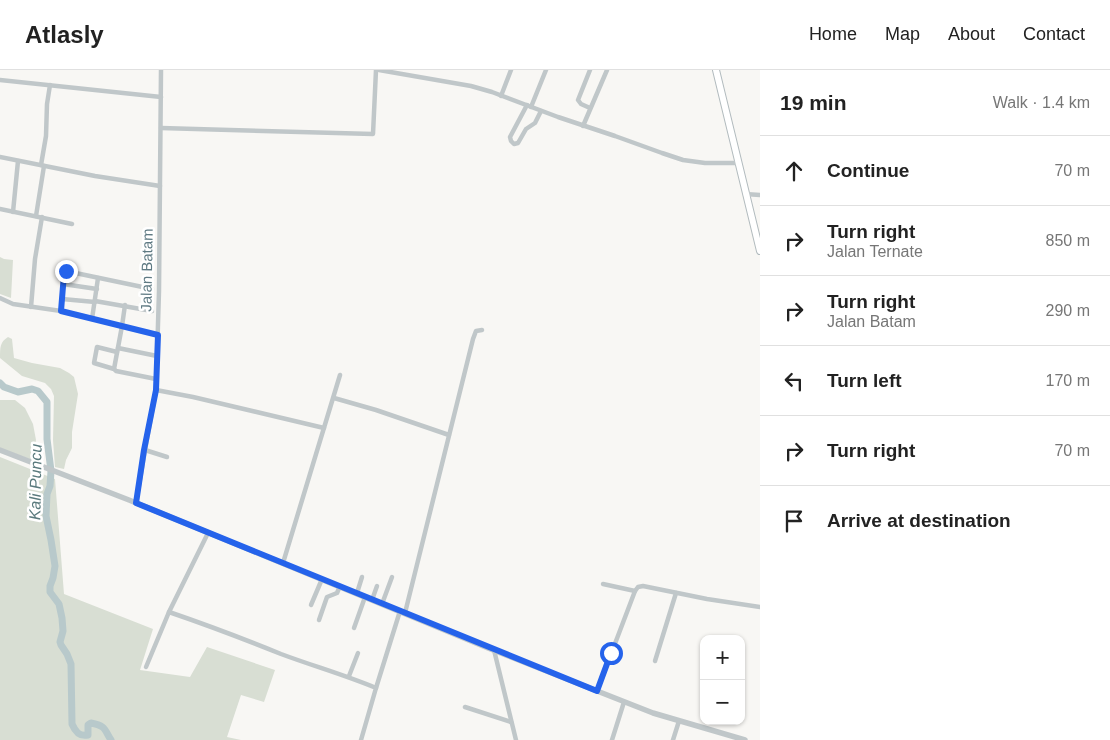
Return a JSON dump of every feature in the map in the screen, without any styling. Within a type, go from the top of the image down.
[{"type":"main road","points":[[716,70],[760,251]]},
{"type":"street","name":"Jalan Batam","points":[[136,503],[156,390],[161,70]]},
{"type":"street","points":[[161,128],[373,134],[377,70],[471,86],[683,160],[712,164],[738,163]]},
{"type":"street","points":[[502,96],[511,70]]},
{"type":"street","points":[[541,110],[535,123],[526,129],[518,143],[514,144],[510,138],[529,106],[546,70]]},
{"type":"street","points":[[590,70],[578,100],[580,104],[590,108]]},
{"type":"street","points":[[583,126],[607,70]]},
{"type":"street","points":[[0,80],[161,97]]},
{"type":"street","points":[[36,216],[43,166],[50,85]]},
{"type":"street","points":[[0,157],[118,180],[160,186]]},
{"type":"street","points":[[13,212],[18,161]]},
{"type":"street","points":[[745,194],[760,195]]},
{"type":"street","points":[[0,209],[72,224]]},
{"type":"street","points":[[31,307],[34,259],[42,218]]},
{"type":"street","points":[[61,311],[64,274],[66,271],[152,289]]},
{"type":"street","points":[[92,319],[98,278]]},
{"type":"street","points":[[63,284],[97,289]]},
{"type":"street","points":[[0,298],[9,303],[61,311],[158,335]]},
{"type":"street","points":[[62,298],[125,305],[152,311]]},
{"type":"street","points":[[114,369],[125,305]]},
{"type":"street","points":[[360,740],[402,612],[473,340],[476,331],[482,330]]},
{"type":"street","points":[[156,379],[116,371],[94,363],[96,348],[157,356]]},
{"type":"street","points":[[283,563],[340,375]]},
{"type":"street","points":[[156,390],[324,428]]},
{"type":"street","points":[[334,398],[449,435]]},
{"type":"street","points":[[0,450],[136,503],[624,702],[653,713],[745,740]]},
{"type":"street","points":[[144,450],[167,457]]},
{"type":"street","points":[[146,667],[169,612],[208,533]]},
{"type":"street","points":[[356,593],[362,577]]},
{"type":"street","points":[[382,604],[392,577]]},
{"type":"street","points":[[311,604],[322,579]]},
{"type":"street","points":[[603,584],[635,591]]},
{"type":"street","points":[[319,620],[327,597],[337,593],[340,586]]},
{"type":"street","points":[[372,600],[377,586]]},
{"type":"street","points":[[597,691],[638,587],[642,586],[760,607]]},
{"type":"street","points":[[655,661],[676,593]]},
{"type":"street","points":[[354,628],[365,597]]},
{"type":"street","points":[[169,612],[282,654],[349,676],[376,688]]},
{"type":"street","points":[[494,650],[516,740]]},
{"type":"street","points":[[349,676],[358,653]]},
{"type":"street","points":[[612,740],[624,702]]},
{"type":"street","points":[[465,707],[511,722]]},
{"type":"street","points":[[673,740],[679,721]]},
{"type":"shaded area","points":[[0,257],[13,260],[11,298],[0,294]]},
{"type":"shaded area","points":[[8,337],[12,339],[14,358],[60,368],[74,377],[78,394],[72,432],[72,448],[64,469],[55,467],[53,440],[54,396],[51,389],[45,383],[22,376],[0,358],[1,345]]},
{"type":"shaded area","points":[[0,400],[15,400],[25,408],[33,424],[36,440],[32,460],[0,448]]},
{"type":"shaded area","points":[[0,457],[55,479],[64,594],[153,629],[140,670],[190,677],[207,647],[275,670],[264,702],[241,695],[227,737],[241,740],[0,740]]},
{"type":"waterway","name":"Kali Puncu","points":[[0,383],[4,387],[18,392],[32,389],[38,391],[47,402],[47,439],[51,471],[46,516],[55,566],[50,592],[59,604],[63,631],[60,642],[71,664],[72,724],[74,729],[82,735],[88,735],[88,725],[91,723],[99,725],[104,728],[111,740]]},
{"type":"route","points":[[66,271],[64,272],[61,311],[158,335],[156,390],[136,503],[597,691],[611,653]]}]
